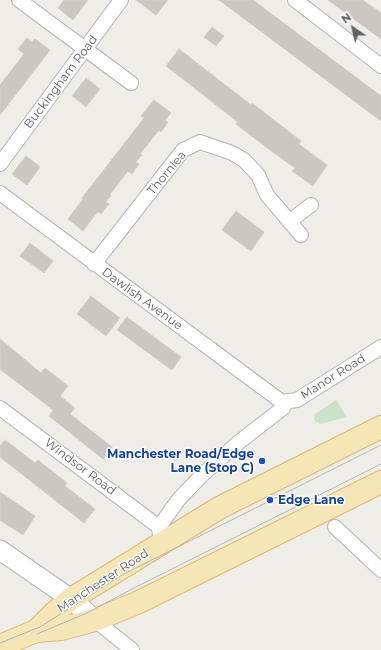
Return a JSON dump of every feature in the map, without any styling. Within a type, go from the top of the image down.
[{"type":"main road","name":"Manchester Road","points":[[36,631],[70,599],[160,535],[219,508],[381,428]]},
{"type":"main road","name":"Manchester Road","points":[[36,631],[61,629],[95,620],[138,603],[381,482]]},
{"type":"main road","points":[[0,646],[36,631]]},
{"type":"street","points":[[19,0],[131,84]]},
{"type":"street","name":"Buckingham Road","points":[[0,164],[121,0]]},
{"type":"street","points":[[295,0],[381,66]]},
{"type":"street","name":"Thornlea","points":[[94,264],[184,150],[200,142],[232,153],[244,160],[258,175],[267,195],[301,235]]},
{"type":"street","name":"Dawlish Avenue","points":[[0,193],[282,402],[286,402]]},
{"type":"street","points":[[290,221],[311,205]]},
{"type":"street","name":"Manor Road","points":[[160,535],[179,499],[203,474],[239,442],[283,408],[286,402],[297,400],[381,347]]},
{"type":"street","name":"Windsor Road","points":[[0,408],[136,510],[160,535]]},
{"type":"street","points":[[335,527],[381,570]]},
{"type":"street","points":[[0,550],[70,599],[132,650]]},
{"type":"green space","points":[[336,400],[347,417],[320,424],[315,421],[315,414]]},
{"type":"building","points":[[64,0],[88,0],[73,20],[58,8]]},
{"type":"building","points":[[136,0],[168,0],[156,15]]},
{"type":"building","points":[[219,0],[253,0],[381,96],[381,121]]},
{"type":"building","points":[[328,0],[363,0],[381,13],[381,39]]},
{"type":"building","points":[[212,27],[224,36],[216,46],[204,37]]},
{"type":"building","points":[[27,38],[32,42],[35,39],[50,50],[0,115],[0,85],[24,54],[18,49]]},
{"type":"building","points":[[179,49],[251,105],[252,103],[301,141],[299,144],[327,165],[313,186],[292,171],[295,168],[236,124],[238,122],[166,66]]},
{"type":"building","points":[[86,78],[100,89],[86,107],[72,96]]},
{"type":"building","points":[[154,100],[171,113],[165,120],[168,122],[161,132],[159,130],[140,154],[142,155],[136,162],[139,164],[132,174],[128,171],[110,194],[111,195],[106,202],[109,204],[101,214],[98,211],[83,231],[68,219],[83,199],[82,198],[144,118],[141,116]]},
{"type":"building","points":[[26,156],[40,167],[27,185],[12,174]]},
{"type":"building","points":[[236,211],[264,232],[251,251],[222,230]]},
{"type":"building","points":[[30,243],[53,261],[44,273],[20,256]]},
{"type":"building","points":[[91,296],[120,318],[106,336],[77,314]]},
{"type":"building","points":[[127,317],[181,357],[172,370],[117,330]]},
{"type":"building","points":[[0,339],[41,373],[45,368],[68,386],[60,396],[75,408],[70,414],[112,447],[103,459],[49,416],[53,410],[0,369]]},
{"type":"building","points":[[5,440],[35,463],[38,460],[67,483],[65,486],[95,509],[84,523],[0,457],[0,446]]},
{"type":"building","points":[[0,492],[35,516],[23,535],[0,520]]},
{"type":"tram line","points":[[0,643],[40,627],[122,575],[381,445]]},
{"type":"tram line","points":[[37,634],[87,613],[381,464]]},
{"type":"place","name":"Manchester Road/Edge Lane (Stop C)","points":[[262,461]]},
{"type":"place","name":"Edge Lane","points":[[270,500]]}]
